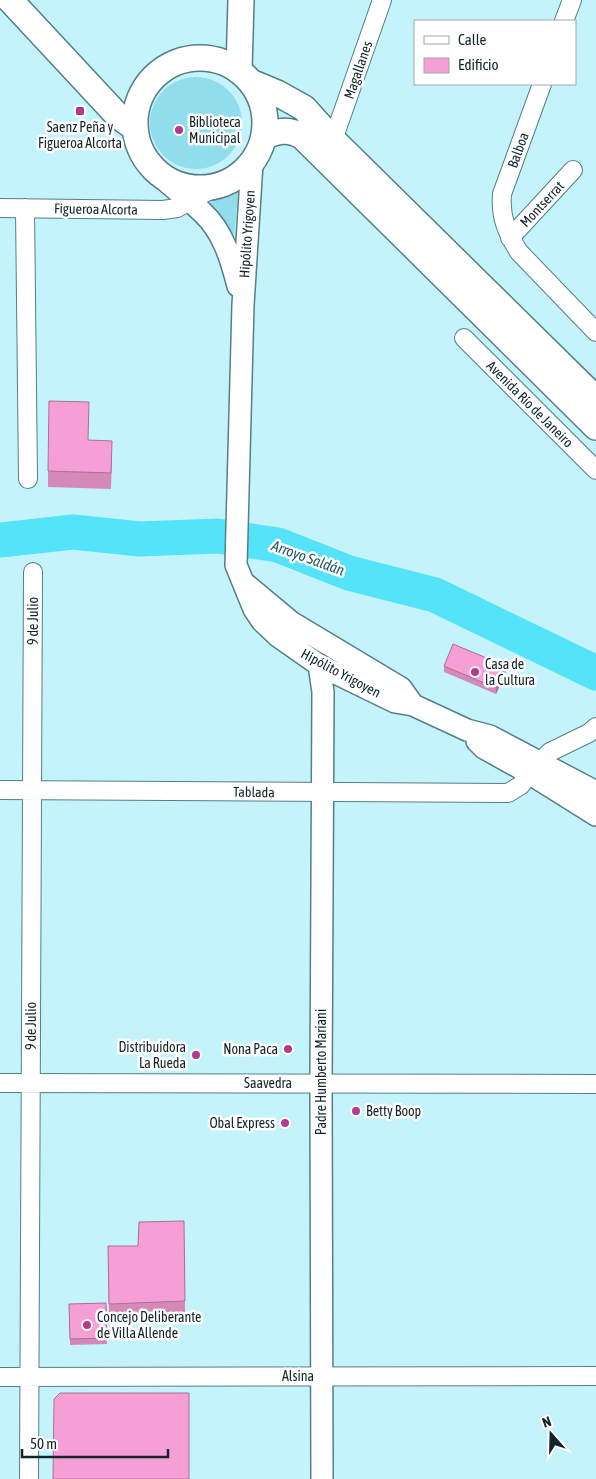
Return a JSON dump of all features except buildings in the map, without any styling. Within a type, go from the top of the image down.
[{"type":"main road","points":[[10,0],[118,116],[135,128]]},
{"type":"main road","points":[[241,0],[246,76],[262,99],[266,117],[264,136],[252,163],[236,177],[217,186],[190,189],[166,181],[150,165],[139,147],[135,128],[137,106],[145,86],[160,71],[179,60],[195,57],[218,60],[246,76],[278,93],[304,108],[333,140],[596,399]]},
{"type":"main road","points":[[264,136],[286,130],[296,132],[303,137],[596,427]]},
{"type":"street","name":"Magallanes","points":[[333,140],[382,0]]},
{"type":"street","points":[[564,20],[572,0]]},
{"type":"street","name":"Balboa","points":[[510,238],[501,207],[502,194],[542,85]]},
{"type":"street","name":"Hipólito Yrigoyen","points":[[252,163],[242,305],[237,514],[238,573],[254,609],[262,621],[279,637],[319,664],[395,702],[414,705],[467,730],[484,748],[534,767]]},
{"type":"street","name":"Montserrat","points":[[510,238],[573,170]]},
{"type":"street","name":"Hipólito Yrigoyen","points":[[166,181],[204,213],[216,228],[231,260],[242,305]]},
{"type":"street","name":"Figueroa Alcorta","points":[[0,208],[163,210],[177,208],[217,186]]},
{"type":"street","points":[[25,208],[28,480]]},
{"type":"street","points":[[510,238],[520,252],[596,332]]},
{"type":"street","name":"Avenida Río de Janeiro","points":[[464,338],[596,470]]},
{"type":"street","name":"9 de Julio","points":[[29,1479],[33,572]]},
{"type":"street","name":"Hipólito Yrigoyen","points":[[238,573],[292,622],[401,688],[414,705]]},
{"type":"street","name":"Padre Humberto Mariani","points":[[319,664],[323,692],[324,792],[321,1084],[322,1479]]},
{"type":"street","points":[[534,767],[550,752],[589,733],[596,727]]},
{"type":"street","points":[[534,767],[596,792]]},
{"type":"street","points":[[534,767],[586,801],[596,815]]},
{"type":"street","name":"Tablada","points":[[0,790],[508,793],[522,785],[534,767]]},
{"type":"street","name":"Saavedra","points":[[0,1083],[596,1084]]},
{"type":"street","name":"Alsina","points":[[0,1377],[596,1376]]},
{"type":"shaded area","points":[[196,77],[214,80],[229,90],[239,105],[242,123],[239,141],[229,156],[214,166],[196,169],[178,166],[163,156],[153,141],[150,123],[153,105],[163,90],[178,80]]},
{"type":"shaded area","points":[[238,193],[234,236],[209,203]]},
{"type":"waterway","name":"Arroyo Saldán","points":[[0,540],[73,532],[140,539],[218,536],[278,545],[349,573],[435,595],[596,673]]},
{"type":"place","name":"Saenz Peña y Figueroa Alcorta","points":[[80,111]]},
{"type":"place","name":"Biblioteca Municipal","points":[[179,130]]},
{"type":"place","name":"Casa de la Cultura","points":[[475,672]]},
{"type":"place","name":"Nona Paca","points":[[288,1049]]},
{"type":"place","name":"Distribuidora La Rueda","points":[[196,1055]]},
{"type":"place","name":"Betty Boop","points":[[356,1111]]},
{"type":"place","name":"Obal Express","points":[[285,1123]]},
{"type":"place","name":"Concejo Deliberante de Villa Allende","points":[[87,1325]]}]
